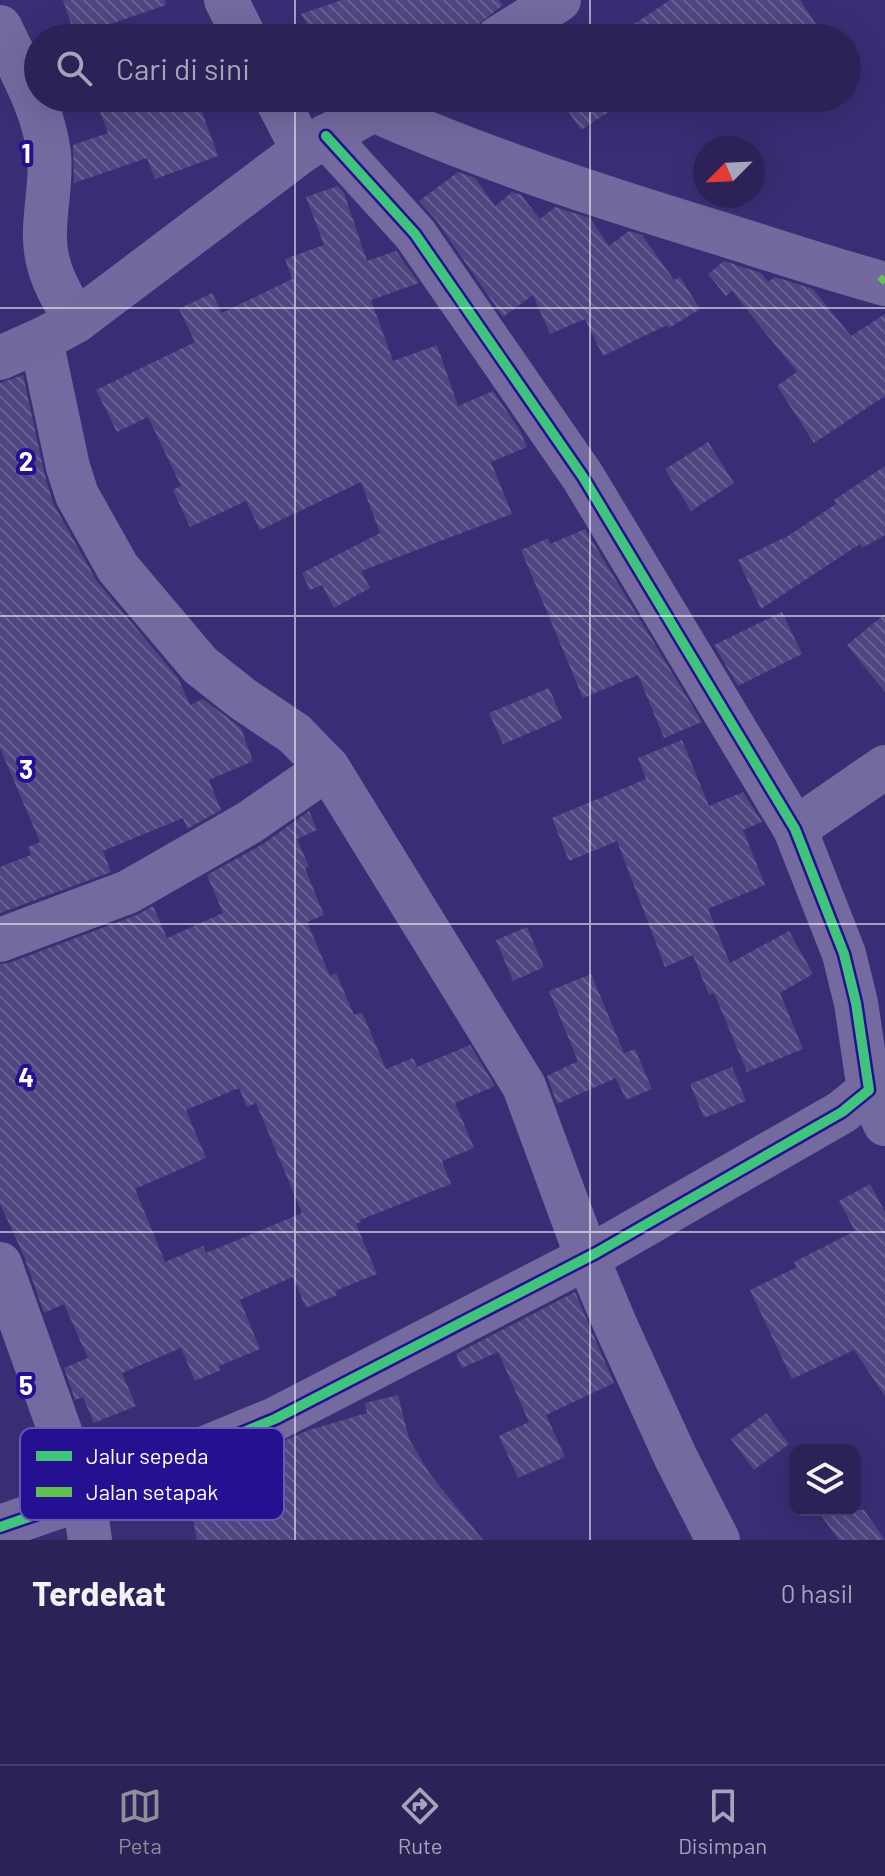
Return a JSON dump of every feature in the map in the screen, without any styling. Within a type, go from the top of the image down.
[{"type":"main road","points":[[0,358],[58,331],[314,143],[370,112]]},
{"type":"main road","points":[[401,112],[517,168],[883,281]]},
{"type":"street","points":[[226,0],[238,24]]},
{"type":"street","points":[[520,24],[559,0]]},
{"type":"street","points":[[0,27],[24,79]]},
{"type":"street","points":[[39,112],[46,131],[50,158],[46,244],[58,331],[68,467],[77,495],[118,568],[200,665],[295,734],[328,768],[524,1086],[596,1253],[670,1445],[718,1540]]},
{"type":"street","points":[[253,1428],[596,1253],[842,1112],[880,1098],[844,954],[795,829],[583,477],[415,234],[314,143],[288,112]]},
{"type":"street","points":[[795,829],[885,767]]},
{"type":"street","points":[[0,940],[128,892],[250,822],[328,768]]},
{"type":"street","points":[[0,1264],[59,1428]]},
{"type":"street","points":[[0,1527],[20,1520]]},
{"type":"street","points":[[87,1520],[90,1540]]},
{"type":"building","points":[[63,0],[165,0],[166,5],[110,24],[71,24]]},
{"type":"building","points":[[342,0],[499,0],[503,5],[479,24],[307,24],[301,14]]},
{"type":"building","points":[[670,0],[800,0],[816,24],[634,24]]},
{"type":"building","points":[[100,112],[202,112],[218,156],[155,179],[147,158],[74,183],[73,145],[108,133]]},
{"type":"building","points":[[569,112],[609,112],[581,130]]},
{"type":"building","points":[[458,172],[475,178],[495,206],[512,192],[521,195],[540,219],[555,207],[590,218],[609,246],[629,231],[642,235],[674,280],[680,277],[700,309],[669,328],[667,325],[603,356],[585,319],[550,334],[533,295],[503,317],[436,220],[419,201]]},
{"type":"building","points":[[338,186],[344,193],[367,261],[396,251],[419,283],[371,300],[393,361],[437,345],[458,406],[493,391],[519,429],[527,447],[491,462],[512,514],[361,571],[370,588],[334,608],[322,585],[310,590],[302,573],[380,533],[361,482],[260,530],[246,501],[190,527],[173,490],[181,486],[148,417],[117,432],[96,390],[195,342],[179,309],[212,293],[222,313],[292,279],[285,259],[324,245],[306,197]]},
{"type":"building","points":[[724,261],[761,273],[768,282],[775,277],[813,289],[851,336],[885,314],[885,396],[814,443],[777,386],[797,372],[732,291],[726,296],[708,274]]},
{"type":"building","points":[[23,375],[53,503],[96,580],[178,678],[190,705],[203,699],[241,728],[253,761],[209,780],[221,810],[187,829],[183,818],[103,851],[111,872],[0,913],[0,867],[31,855],[28,847],[40,842],[0,748],[0,383]]},
{"type":"building","points":[[708,442],[734,483],[691,511],[665,469]]},
{"type":"building","points":[[885,466],[885,535],[862,548],[860,544],[761,609],[738,560],[788,536]]},
{"type":"building","points":[[585,529],[702,722],[664,738],[638,675],[583,698],[521,550],[548,538],[550,544]]},
{"type":"building","points":[[782,612],[802,654],[738,686],[714,645]]},
{"type":"building","points":[[885,614],[885,692],[847,645]]},
{"type":"building","points":[[549,688],[562,719],[503,744],[489,713]]},
{"type":"building","points":[[682,740],[709,806],[743,792],[762,822],[743,830],[765,885],[708,909],[730,963],[789,931],[813,974],[780,993],[803,1049],[747,1072],[714,993],[709,995],[693,955],[665,967],[617,841],[569,861],[552,818],[646,779],[638,758]]},
{"type":"building","points":[[309,811],[317,830],[297,839],[324,915],[307,922],[330,976],[336,973],[354,1015],[362,1012],[386,1069],[413,1058],[417,1067],[470,1045],[495,1086],[455,1103],[474,1148],[442,1161],[451,1184],[356,1224],[377,1274],[335,1291],[337,1295],[306,1308],[293,1277],[240,1300],[260,1349],[219,1366],[221,1370],[195,1381],[181,1348],[122,1373],[136,1406],[94,1423],[83,1397],[75,1400],[64,1368],[88,1358],[64,1304],[44,1313],[24,1256],[0,1204],[0,964],[137,915],[153,906],[167,938],[223,913],[207,875],[263,844]],"holes":[[[239,1088],[247,1107],[256,1103],[302,1213],[206,1253],[203,1246],[165,1262],[135,1189],[206,1158],[186,1110]]]},
{"type":"building","points":[[527,927],[544,967],[513,981],[496,940]]},
{"type":"building","points":[[591,974],[624,1053],[635,1049],[652,1089],[626,1100],[616,1078],[557,1104],[547,1076],[578,1061],[549,991]]},
{"type":"building","points":[[732,1067],[746,1101],[704,1118],[690,1084]]},
{"type":"building","points":[[870,1184],[885,1212],[885,1396],[854,1350],[792,1379],[750,1290],[797,1267],[794,1262],[855,1231],[839,1201]]},
{"type":"building","points":[[575,1292],[614,1383],[546,1415],[565,1457],[518,1478],[499,1436],[529,1422],[498,1352],[462,1368],[456,1354]]},
{"type":"building","points":[[398,1395],[409,1439],[430,1474],[483,1540],[197,1540],[193,1520],[284,1520],[284,1441],[367,1413],[365,1403]]},
{"type":"building","points":[[766,1413],[789,1444],[754,1470],[731,1439]]},
{"type":"building","points":[[861,1510],[864,1510],[885,1540],[839,1540],[821,1516],[861,1516]]},
{"type":"marked path","points":[[880,282],[885,277]]},
{"type":"cycle path","points":[[253,1428],[596,1253],[842,1112],[869,1090],[856,1003],[844,954],[795,829],[583,477],[415,234],[326,136]]},
{"type":"cycle path","points":[[0,1527],[20,1520]]}]
